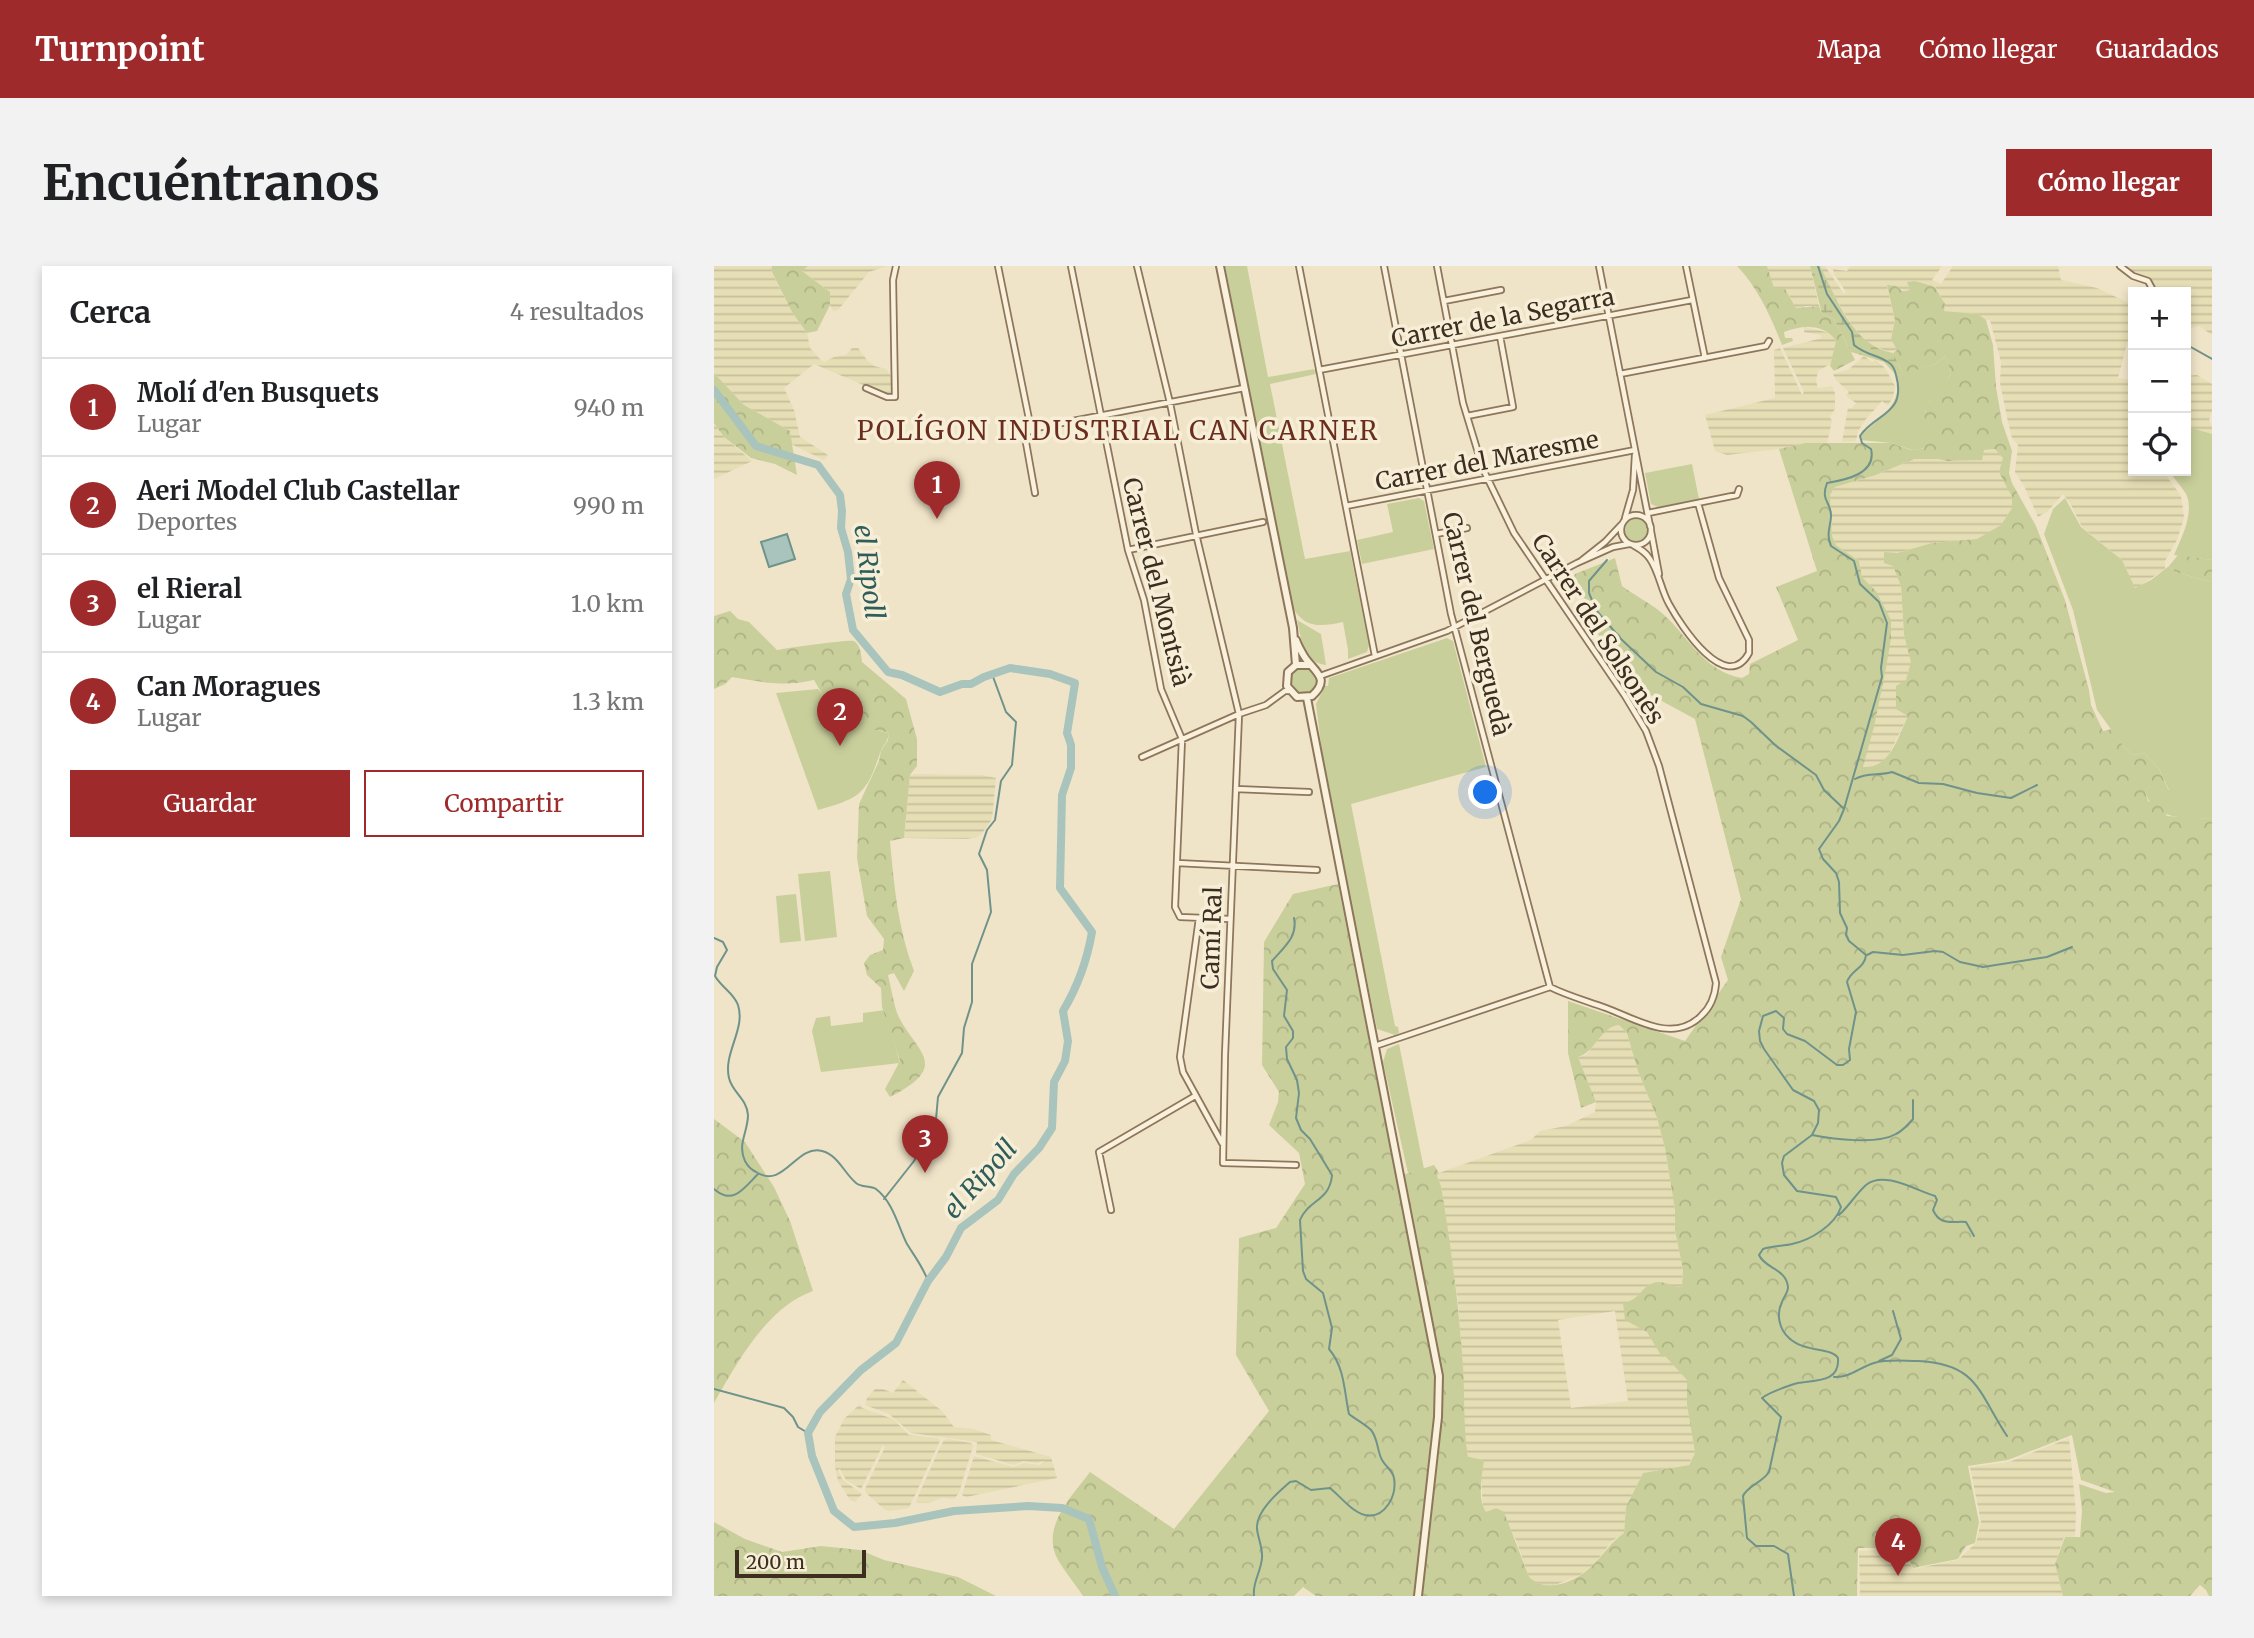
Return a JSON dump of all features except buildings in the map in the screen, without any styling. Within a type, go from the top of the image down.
[{"type":"street","points":[[866,388],[887,397],[895,397],[893,280],[896,266]]},
{"type":"street","points":[[998,266],[1031,429]]},
{"type":"street","name":"Carrer del Montsià","points":[[1071,266],[1128,550],[1144,600],[1161,689],[1182,739]]},
{"type":"street","name":"Camí Ral","points":[[1137,266],[1239,714],[1223,1163],[1296,1165]]},
{"type":"street","points":[[1220,266],[1295,636],[1296,665],[1286,676],[1289,691],[1297,697],[1307,698],[1317,692],[1320,676],[1295,636]]},
{"type":"street","points":[[1299,266],[1375,656]]},
{"type":"street","name":"Carrer del Berguedà","points":[[1384,266],[1455,628],[1550,987]]},
{"type":"street","name":"Carrer del Solsonès","points":[[1437,266],[1467,416],[1488,480],[1514,533],[1646,731],[1659,766],[1716,983],[1713,999],[1702,1016],[1690,1024],[1671,1029],[1652,1027],[1550,987]]},
{"type":"street","points":[[1599,266],[1651,528],[1659,582]]},
{"type":"street","points":[[1686,266],[1705,358]]},
{"type":"street","points":[[2120,266],[2133,276],[2148,281],[2151,287]]},
{"type":"street","points":[[1444,301],[1501,290]]},
{"type":"street","name":"Carrer de la Segarra","points":[[1319,370],[1692,300]]},
{"type":"street","points":[[1467,416],[1513,407],[1500,336]]},
{"type":"street","points":[[1620,374],[1766,346],[1769,341]]},
{"type":"street","points":[[1035,493],[1025,436],[1031,429],[1244,388]]},
{"type":"street","points":[[1635,450],[1635,482],[1622,523],[1621,536],[1649,556],[1670,605],[1695,641],[1724,667],[1736,667],[1747,657],[1749,640],[1719,579],[1698,503]]},
{"type":"street","name":"Carrer del Maresme","points":[[1346,506],[1635,450]]},
{"type":"street","points":[[1648,513],[1737,495],[1740,489]]},
{"type":"street","points":[[1320,676],[1455,628],[1614,547],[1646,542],[1651,528],[1646,519],[1638,515],[1630,516],[1611,537],[1577,564]]},
{"type":"street","points":[[1128,550],[1263,522]]},
{"type":"street","points":[[1436,534],[1467,528]]},
{"type":"street","points":[[1296,665],[1311,665]]},
{"type":"street","points":[[1142,757],[1239,714],[1266,705],[1289,691]]},
{"type":"street","points":[[1307,698],[1439,1376],[1438,1416],[1418,1596]]},
{"type":"street","points":[[1182,739],[1175,907],[1180,916],[1230,919]]},
{"type":"street","points":[[1236,789],[1309,792]]},
{"type":"street","points":[[1177,863],[1317,870]]},
{"type":"street","points":[[1199,918],[1180,1057],[1183,1072],[1223,1145]]},
{"type":"street","points":[[1375,1046],[1550,987]]},
{"type":"street","points":[[1111,1209],[1099,1152],[1196,1096]]},
{"type":"shaded area","points":[[714,266],[772,266],[771,271],[792,312],[807,333],[810,348],[821,360],[824,362],[846,355],[852,348],[858,348],[874,366],[886,369],[891,376],[889,396],[814,364],[784,388],[794,410],[800,437],[828,455],[824,460],[791,444],[790,431],[744,405],[714,373]]},
{"type":"shaded area","points":[[808,266],[887,266],[869,272],[838,310],[833,311],[830,292],[802,271]]},
{"type":"shaded area","points":[[1767,266],[1810,266],[1819,306],[1796,309],[1788,293],[1773,289]]},
{"type":"shaded area","points":[[1820,266],[1825,266],[1844,294],[1846,292],[1833,269],[1847,271],[1850,266],[1942,266],[1932,280],[1941,284],[1953,266],[2058,266],[2061,280],[2097,288],[2128,303],[2128,340],[2118,378],[2128,379],[2128,476],[2167,476],[2181,496],[2183,509],[2184,518],[2177,540],[2165,561],[2165,569],[2135,589],[2122,560],[2082,527],[2063,494],[2048,511],[2038,517],[2015,472],[2018,445],[2012,438],[2008,422],[2000,383],[2001,362],[1990,320],[1978,314],[1943,311],[1945,304],[1935,286],[1908,291],[1887,286],[1895,320],[1891,339],[1897,350],[1888,352],[1868,343],[1853,327]]},
{"type":"shaded area","points":[[2124,266],[2212,266],[2212,335],[2199,326],[2191,328],[2191,287],[2152,287],[2149,280],[2130,272]]},
{"type":"shaded area","points":[[1804,327],[1830,333],[1836,341],[1832,363],[1818,371],[1816,381],[1818,388],[1832,386],[1835,393],[1835,409],[1830,417],[1832,421],[1827,444],[1805,443],[1727,455],[1715,451],[1705,415],[1775,398],[1774,350],[1780,348],[1802,395],[1804,392],[1783,348],[1822,338],[1820,335],[1804,332]]},
{"type":"shaded area","points":[[1864,356],[1872,362],[1876,360],[1885,368],[1895,386],[1893,397],[1888,406],[1882,401],[1866,419],[1858,431],[1856,441],[1842,442],[1848,408],[1852,408],[1856,403],[1846,396],[1849,392],[1833,374],[1849,369]]},
{"type":"shaded area","points":[[2197,375],[2212,384],[2212,411],[2209,420],[2212,434],[2191,428],[2191,376]]},
{"type":"shaded area","points":[[714,423],[724,437],[752,461],[714,479]]},
{"type":"shaded area","points":[[1995,449],[2004,458],[2012,497],[2012,508],[2001,525],[1978,539],[1932,543],[1897,553],[1893,566],[1901,586],[1904,635],[1912,662],[1906,680],[1908,716],[1886,760],[1872,768],[1862,766],[1874,727],[1876,591],[1862,577],[1859,561],[1836,545],[1832,536],[1830,495],[1835,487],[1876,475],[1914,459],[1981,460],[1984,450]]},
{"type":"shaded area","points":[[910,775],[982,775],[996,778],[992,819],[983,832],[978,837],[967,839],[904,838]]},
{"type":"shaded area","points":[[1619,1025],[1627,1033],[1665,1148],[1675,1210],[1675,1231],[1683,1269],[1682,1287],[1653,1283],[1634,1302],[1637,1325],[1647,1332],[1687,1380],[1687,1405],[1695,1453],[1688,1465],[1643,1473],[1626,1507],[1624,1533],[1612,1541],[1594,1564],[1580,1575],[1550,1587],[1534,1582],[1529,1577],[1516,1540],[1499,1510],[1496,1508],[1486,1512],[1483,1507],[1481,1478],[1483,1460],[1468,1457],[1458,1303],[1441,1186],[1437,1176],[1531,1140],[1540,1131],[1566,1126],[1595,1112],[1596,1102],[1578,1057],[1586,1055],[1607,1029]],"holes":[[[1615,1311],[1628,1401],[1571,1408],[1558,1320]]]},
{"type":"shaded area","points":[[903,1380],[942,1411],[954,1427],[973,1429],[991,1435],[991,1440],[1051,1457],[1057,1478],[966,1497],[962,1495],[974,1456],[1013,1467],[1024,1463],[1040,1465],[1044,1461],[1023,1461],[1014,1465],[976,1454],[977,1442],[911,1433],[889,1414],[865,1405],[875,1389],[893,1393]]},
{"type":"shaded area","points":[[860,1404],[862,1408],[893,1419],[909,1435],[939,1438],[940,1441],[909,1508],[889,1511],[866,1493],[865,1489],[885,1447],[883,1445],[861,1489],[846,1480],[840,1469],[838,1470],[842,1479],[862,1494],[855,1502],[850,1500],[838,1481],[835,1437],[844,1419]]},
{"type":"shaded area","points":[[2069,1438],[2076,1513],[2075,1537],[2064,1537],[2055,1564],[2063,1596],[1860,1596],[1859,1551],[1904,1549],[1913,1569],[1958,1560],[1976,1543],[1981,1522],[1970,1467],[2009,1462]]},
{"type":"shaded area","points":[[944,1440],[971,1443],[973,1446],[959,1493],[954,1499],[942,1498],[929,1503],[917,1503],[940,1447]]},
{"type":"green space","points":[[772,266],[808,266],[802,271],[830,292],[830,305],[817,331],[807,333],[792,312],[771,270]]},
{"type":"green space","points":[[1225,266],[1247,266],[1268,377],[1314,369],[1316,374],[1270,384],[1305,559],[1350,551],[1369,645],[1367,652],[1348,659],[1343,622],[1320,625],[1307,622],[1291,604]]},
{"type":"green space","points":[[1737,266],[1767,266],[1774,288],[1785,289],[1796,308],[1819,306],[1822,314],[1834,319],[1855,360],[1834,371],[1830,366],[1836,341],[1819,328],[1805,327],[1784,332],[1785,338],[1792,338],[1793,341],[1782,345],[1763,303]]},
{"type":"green space","points":[[1810,266],[1820,266],[1856,331],[1879,349],[1893,353],[1903,374],[1896,375],[1884,362],[1851,352],[1834,319],[1822,314]]},
{"type":"green space","points":[[1915,281],[1935,287],[1945,304],[1944,311],[1978,314],[1986,320],[1993,345],[2002,422],[2012,451],[2009,473],[2036,526],[2065,600],[2091,705],[2103,731],[2112,729],[2123,746],[2133,755],[2144,753],[2159,769],[2169,791],[2162,795],[2150,787],[2145,791],[2148,801],[2161,806],[2167,816],[2212,819],[2212,1596],[2200,1585],[2190,1596],[2063,1596],[2055,1564],[2065,1537],[2080,1537],[2082,1511],[2079,1484],[2106,1493],[2115,1492],[2081,1480],[2072,1435],[2008,1460],[1968,1466],[1979,1522],[1975,1543],[1966,1546],[1958,1559],[1913,1568],[1904,1548],[1858,1548],[1857,1596],[1316,1596],[1303,1587],[1294,1596],[1083,1596],[1058,1560],[1053,1548],[1053,1536],[1055,1524],[1067,1502],[1090,1472],[1174,1529],[1269,1411],[1236,1355],[1239,1238],[1276,1228],[1305,1184],[1299,1153],[1269,1125],[1279,1092],[1262,1065],[1264,942],[1293,894],[1338,884],[1396,1177],[1434,1165],[1439,1173],[1437,1176],[1445,1208],[1459,1321],[1468,1457],[1484,1460],[1481,1494],[1486,1512],[1496,1508],[1504,1512],[1529,1577],[1544,1585],[1562,1584],[1586,1571],[1624,1533],[1626,1507],[1643,1473],[1689,1465],[1695,1453],[1687,1405],[1687,1380],[1665,1356],[1662,1357],[1647,1332],[1625,1320],[1623,1303],[1633,1299],[1653,1283],[1682,1287],[1683,1269],[1675,1231],[1675,1210],[1665,1148],[1627,1033],[1619,1025],[1607,1030],[1589,1050],[1578,1057],[1596,1102],[1581,1108],[1568,1053],[1568,1001],[1685,1041],[1728,980],[1721,957],[1741,899],[1695,719],[1634,686],[1583,612],[1588,604],[1573,579],[1575,574],[1615,558],[1622,586],[1663,614],[1707,661],[1728,674],[1742,678],[1749,674],[1750,664],[1798,640],[1776,587],[1817,571],[1779,449],[1805,443],[1891,443],[1911,450],[1925,448],[1924,422],[1928,404],[1951,373],[1945,356],[1936,364],[1903,374],[1893,353],[1897,350],[1891,339],[1895,320],[1887,285],[1907,291],[1910,289],[1907,282]],"holes":[[[1995,449],[2003,458],[1999,472],[2012,497],[2012,508],[2001,525],[1977,539],[1932,543],[1897,553],[1884,552],[1884,563],[1893,566],[1901,586],[1904,635],[1911,662],[1906,680],[1896,686],[1896,709],[1908,716],[1886,757],[1880,763],[1863,767],[1886,668],[1891,620],[1876,591],[1862,577],[1859,561],[1836,545],[1832,536],[1830,495],[1835,487],[1876,475],[1914,459],[1982,460],[1984,450]]]},
{"type":"green space","points":[[1945,356],[1951,373],[1943,389],[1930,400],[1925,412],[1925,448],[1912,450],[1891,443],[1860,440],[1860,436],[1882,417],[1893,403],[1898,385],[1896,375],[1936,364]]},
{"type":"green space","points":[[714,373],[744,405],[790,431],[797,475],[775,464],[751,458],[724,437],[714,423]]},
{"type":"green space","points":[[2191,428],[2212,434],[2212,560],[2174,555],[2186,525],[2189,509],[2186,494],[2173,476],[2191,476]]},
{"type":"green space","points":[[1692,464],[1699,499],[1658,507],[1651,504],[1645,473]]},
{"type":"green space","points":[[1419,498],[1424,501],[1434,549],[1362,564],[1357,540],[1393,532],[1387,504]]},
{"type":"green space","points":[[2065,498],[2081,527],[2122,560],[2135,588],[2169,566],[2175,572],[2212,582],[2212,819],[2172,816],[2156,808],[2145,791],[2150,787],[2169,790],[2159,769],[2144,753],[2133,755],[2123,746],[2097,710],[2073,610],[2044,534],[2053,509]]},
{"type":"green space","points":[[1636,516],[1646,520],[1650,530],[1646,540],[1636,544],[1626,540],[1622,530],[1626,520]]},
{"type":"green space","points":[[2178,555],[2212,560],[2212,582],[2175,572],[2169,566]]},
{"type":"green space","points":[[730,611],[738,619],[749,622],[777,650],[854,641],[859,648],[862,662],[906,699],[917,739],[917,766],[910,775],[904,838],[890,841],[900,923],[914,971],[904,991],[894,973],[888,975],[897,1013],[924,1057],[925,1066],[909,1086],[890,1097],[885,1089],[900,1061],[882,1007],[881,988],[867,975],[864,963],[870,955],[883,950],[884,939],[867,916],[857,858],[859,804],[889,733],[864,729],[849,723],[832,706],[814,680],[783,683],[732,677],[714,689],[714,616]]},
{"type":"green space","points":[[1297,620],[1321,634],[1326,665],[1312,660],[1304,649]]},
{"type":"green space","points":[[1447,638],[1453,641],[1486,767],[1351,804],[1395,1026],[1398,1027],[1399,1033],[1395,1035],[1377,1029],[1324,770],[1316,704],[1325,686],[1328,686],[1329,678]]},
{"type":"green space","points":[[1304,667],[1313,671],[1317,680],[1313,689],[1304,693],[1295,689],[1291,680],[1295,671]]},
{"type":"green space","points":[[818,689],[856,726],[889,733],[865,787],[852,798],[818,810],[776,693]]},
{"type":"green space","points":[[830,871],[837,937],[805,941],[798,874]]},
{"type":"green space","points":[[796,894],[801,941],[780,943],[776,896]]},
{"type":"green space","points":[[885,1010],[900,1063],[821,1072],[812,1031],[816,1018],[830,1016],[831,1026],[863,1022],[863,1013]]},
{"type":"green space","points":[[1399,1044],[1424,1169],[1408,1173],[1383,1062],[1387,1049]]},
{"type":"green space","points":[[714,1119],[745,1142],[774,1187],[790,1221],[813,1291],[796,1299],[768,1323],[743,1354],[714,1403]]},
{"type":"green space","points":[[714,1522],[745,1539],[782,1552],[821,1546],[860,1550],[884,1560],[958,1577],[996,1596],[714,1596]]},
{"type":"water","points":[[787,534],[795,559],[769,567],[761,542]]},
{"type":"waterway","points":[[1794,1596],[1788,1554],[1774,1546],[1756,1546],[1747,1538],[1743,1496],[1769,1472],[1781,1417],[1762,1398],[1794,1384],[1831,1376],[1838,1366],[1838,1358],[1830,1352],[1802,1346],[1789,1338],[1781,1326],[1779,1316],[1788,1289],[1786,1281],[1780,1272],[1759,1255],[1763,1249],[1792,1244],[1814,1235],[1828,1226],[1841,1207],[1836,1197],[1797,1191],[1784,1175],[1784,1156],[1812,1135],[1818,1123],[1819,1110],[1814,1101],[1793,1090],[1764,1049],[1759,1031],[1763,1016],[1776,1011],[1784,1018],[1783,1029],[1787,1034],[1805,1041],[1837,1065],[1843,1065],[1850,1060],[1849,1049],[1856,1012],[1847,982],[1863,963],[1866,955],[1849,941],[1846,935],[1847,928],[1840,913],[1839,882],[1819,849],[1839,821],[1844,809],[1882,677],[1887,623],[1879,602],[1860,584],[1854,561],[1831,546],[1831,512],[1825,498],[1825,489],[1827,483],[1858,474],[1869,464],[1872,458],[1871,449],[1862,443],[1860,436],[1893,406],[1898,388],[1891,365],[1854,345],[1852,332],[1827,294],[1818,266]]},
{"type":"waterway","points":[[2191,347],[2212,359]]},
{"type":"waterway","name":"el Ripoll","points":[[714,390],[756,446],[818,465],[840,495],[841,528],[848,552],[851,579],[846,594],[853,630],[888,672],[902,675],[940,692],[962,684],[971,684],[1010,668],[1050,674],[1075,683],[1067,733],[1071,745],[1071,768],[1062,795],[1060,888],[1092,932],[1081,973],[1063,1011],[1068,1041],[1065,1061],[1054,1082],[1052,1128],[1039,1148],[1014,1174],[998,1200],[961,1228],[946,1257],[928,1281],[896,1343],[861,1370],[820,1412],[808,1433],[812,1456],[834,1511],[854,1527],[895,1523],[954,1511],[1028,1506],[1062,1508],[1089,1519],[1102,1567],[1115,1596]]},
{"type":"waterway","points":[[1607,560],[1589,581],[1589,593],[1596,610],[1621,639],[1656,672],[1683,687],[1701,704],[1743,716],[1751,722],[1775,745],[1816,775],[1824,790],[1843,808]]},
{"type":"waterway","points":[[884,1199],[914,1161],[936,1119],[938,1097],[962,1053],[964,1028],[972,1002],[972,964],[991,912],[987,870],[979,854],[987,830],[995,820],[1001,781],[1012,765],[1016,722],[1006,712],[992,674]]},
{"type":"waterway","points":[[1855,779],[1892,772],[1919,783],[1943,784],[2011,798],[2037,785]]},
{"type":"waterway","points":[[1254,1596],[1262,1558],[1258,1520],[1270,1501],[1290,1482],[1296,1481],[1311,1490],[1330,1488],[1355,1511],[1365,1515],[1384,1510],[1394,1492],[1393,1476],[1382,1460],[1373,1433],[1349,1414],[1341,1372],[1329,1349],[1332,1328],[1323,1293],[1306,1279],[1303,1271],[1300,1220],[1327,1190],[1332,1175],[1310,1139],[1301,1130],[1296,1118],[1299,1093],[1297,1080],[1287,1059],[1286,1047],[1293,1038],[1293,1031],[1284,1016],[1287,990],[1273,969],[1272,961],[1292,936],[1294,918]]},
{"type":"waterway","points":[[714,938],[723,942],[727,950],[715,976],[731,993],[740,1014],[728,1069],[731,1083],[747,1109],[748,1121],[742,1149],[746,1163],[751,1169],[766,1176],[782,1171],[813,1151],[828,1153],[856,1183],[876,1189],[882,1194],[928,1281]]},
{"type":"waterway","points":[[1867,955],[1873,952],[1903,955],[1935,951],[1943,952],[1960,962],[1983,967],[2047,957],[2072,947]]},
{"type":"waterway","points":[[1812,1135],[1855,1140],[1888,1137],[1896,1134],[1913,1119],[1913,1100]]},
{"type":"waterway","points":[[714,1189],[727,1196],[733,1195],[758,1174]]},
{"type":"waterway","points":[[1839,1215],[1866,1185],[1873,1181],[1891,1181],[1935,1196],[1937,1200],[1933,1210],[1936,1215],[1947,1222],[1966,1222],[1974,1236]]},
{"type":"waterway","points":[[1879,1361],[1892,1355],[1901,1339],[1893,1311]]},
{"type":"waterway","points":[[1834,1377],[1845,1376],[1885,1361],[1938,1363],[1953,1368],[1974,1383],[2007,1436]]},
{"type":"waterway","points":[[714,1389],[784,1408],[798,1427],[808,1433]]},
{"type":"place","name":"Molí d'en Busquets","points":[[937,519]]},
{"type":"place","name":"Aeri Model Club Castellar","points":[[840,746]]},
{"type":"place","name":"el Rieral","points":[[925,1173]]},
{"type":"place","name":"Can Moragues","points":[[1898,1576]]},
{"type":"district","name":"POLÍGON INDUSTRIAL CAN CARNER","points":[[1118,431]]}]
